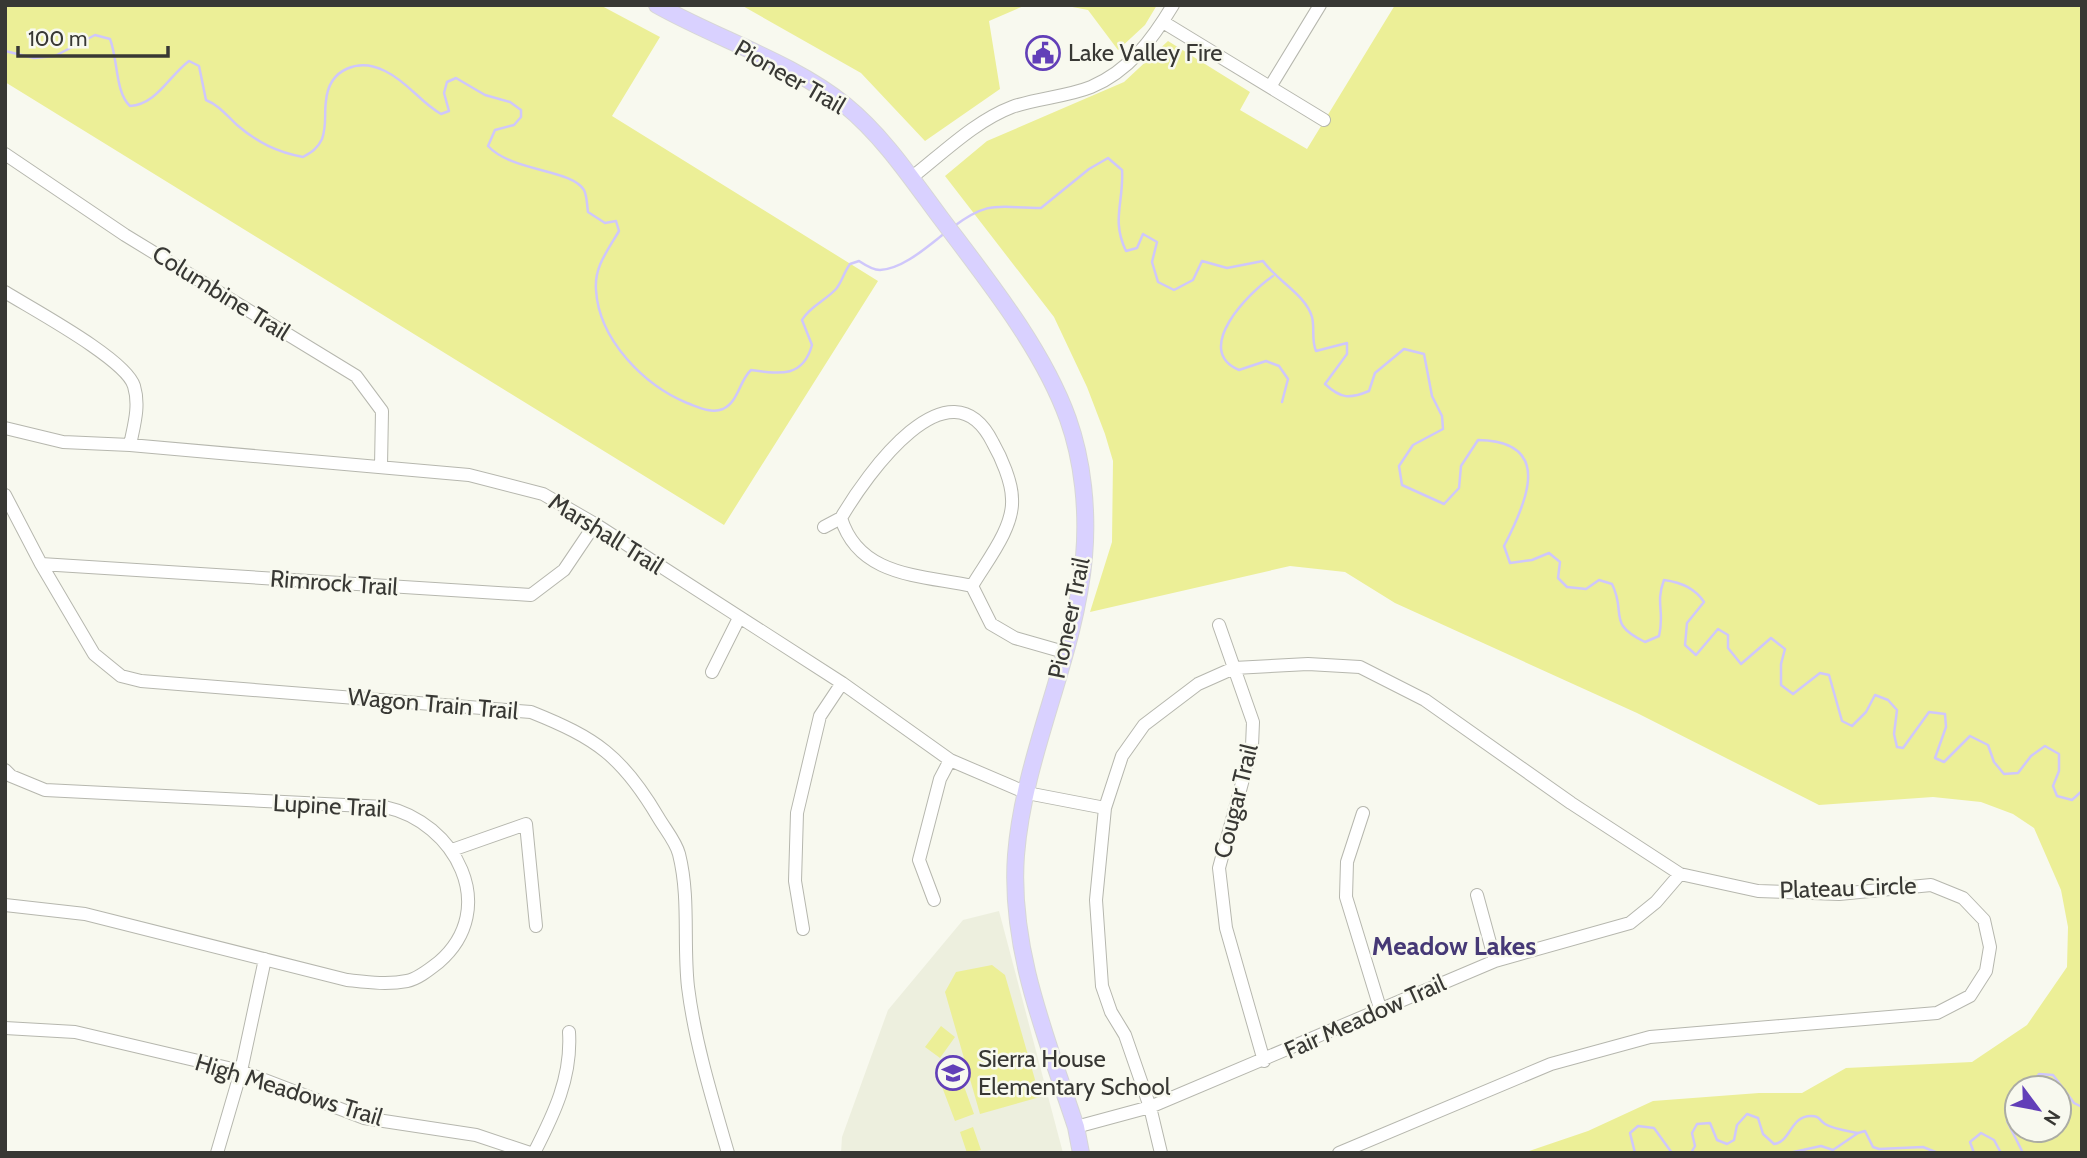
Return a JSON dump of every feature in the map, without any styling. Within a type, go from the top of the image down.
[{"type":"main road","name":"Pioneer Trail","points":[[657,5],[798,75],[843,103],[873,131],[963,247],[1040,362],[1056,390],[1074,438],[1084,500],[1084,555],[1064,652],[1027,793],[1016,858],[1019,933],[1042,1023],[1076,1126],[1081,1153]]},
{"type":"street","points":[[911,178],[982,124],[1011,107],[1090,87],[1115,74],[1143,51],[1173,5]]},
{"type":"street","points":[[1270,87],[1320,5]]},
{"type":"street","points":[[1163,22],[1324,120]]},
{"type":"street","name":"Columbine Trail","points":[[5,154],[125,234],[356,376],[382,411],[381,466]]},
{"type":"street","points":[[5,292],[118,363],[134,384],[138,407],[130,445]]},
{"type":"street","points":[[824,527],[841,519],[854,496],[919,423],[937,413],[959,411],[974,416],[986,429],[998,451],[1012,499],[1006,526],[972,586]]},
{"type":"street","name":"Marshall Trail","points":[[5,428],[63,442],[130,445],[470,475],[543,494],[595,524],[842,683],[950,760],[1027,793],[1105,807]]},
{"type":"street","name":"Wagon Train Trail","points":[[5,495],[41,564],[94,654],[121,676],[141,681],[531,712],[579,731],[605,748],[626,769],[648,800],[678,852],[686,901],[688,986],[706,1079],[728,1153]]},
{"type":"street","points":[[841,519],[847,537],[860,554],[881,567],[972,586]]},
{"type":"street","name":"Rimrock Trail","points":[[41,564],[531,595],[564,570],[595,524]]},
{"type":"street","points":[[972,586],[991,624],[1015,638],[1064,652]]},
{"type":"street","points":[[712,672],[739,618]]},
{"type":"street","name":"Cougar Trail","points":[[1219,625],[1253,722],[1252,746],[1219,868],[1226,928],[1264,1061]]},
{"type":"street","name":"Plateau Circle","points":[[1234,668],[1308,664],[1360,667],[1425,700],[1571,803],[1680,874],[1758,891],[1839,894],[1931,885],[1963,898],[1984,920],[1990,947],[1986,971],[1970,996],[1937,1013],[1650,1037],[1551,1063],[1339,1153]]},
{"type":"street","points":[[1161,1153],[1150,1107],[1125,1035],[1111,1012],[1102,986],[1096,900],[1105,807],[1122,756],[1143,725],[1198,684],[1234,668]]},
{"type":"street","points":[[803,929],[795,881],[797,813],[820,716],[842,683]]},
{"type":"street","points":[[934,900],[919,860],[940,779],[950,760]]},
{"type":"street","name":"Lupine Trail","points":[[5,770],[11,776],[46,790],[384,807],[405,812],[422,822],[452,850],[464,878],[469,901],[467,923],[446,956],[429,970],[409,981],[367,982],[85,914],[5,905]]},
{"type":"street","points":[[1363,813],[1347,862],[1346,897],[1380,1008]]},
{"type":"street","points":[[452,850],[527,824],[536,926]]},
{"type":"street","name":"Fair Meadow Trail","points":[[1076,1126],[1150,1107],[1495,961],[1630,923],[1656,902],[1680,874]]},
{"type":"street","points":[[1477,895],[1495,961]]},
{"type":"street","points":[[217,1153],[241,1071],[265,959]]},
{"type":"street","name":"High Meadows Trail","points":[[5,1028],[75,1032],[241,1071],[364,1118],[476,1135],[532,1153]]},
{"type":"street","points":[[532,1153],[557,1109],[570,1053],[569,1032]]},
{"type":"shaded area","name":"Sierra House Elementary School","points":[[999,911],[1063,1153],[841,1153],[842,1137],[888,1010],[963,920]]},
{"type":"green space","points":[[5,5],[600,5],[660,37],[612,116],[878,281],[724,525],[5,82]]},
{"type":"green space","points":[[741,5],[1026,5],[989,21],[1000,89],[925,141],[861,73]]},
{"type":"green space","points":[[1062,5],[1157,5],[1145,25],[1118,50],[1088,10]]},
{"type":"green space","points":[[1395,5],[2082,5],[2082,1153],[1523,1153],[1588,1131],[1653,1101],[1759,1093],[1802,1093],[1846,1068],[1972,1062],[2027,1025],[2067,967],[2068,927],[2061,890],[2034,828],[2013,814],[1981,802],[1933,797],[1819,805],[1637,713],[1395,603],[1345,572],[1290,566],[1090,612],[1112,542],[1113,461],[1105,434],[1087,387],[1054,317],[945,176],[987,141],[1124,82],[1168,41],[1250,92],[1240,110],[1307,149]]},
{"type":"green space","points":[[992,965],[1005,975],[1040,1097],[980,1114],[945,992],[956,972]]},
{"type":"green space","points":[[941,1026],[955,1037],[940,1058],[925,1047]]},
{"type":"green space","points":[[956,1064],[974,1114],[955,1121],[936,1071]]},
{"type":"green space","points":[[973,1127],[981,1150],[967,1153],[960,1132]]},
{"type":"waterway","points":[[5,51],[34,58],[55,56],[95,35],[110,39],[119,84],[130,106],[147,101],[155,95],[189,61],[199,66],[206,100],[260,142],[303,157],[314,150],[322,139],[328,90],[333,81],[339,74],[356,66],[375,67],[385,71],[441,114],[449,111],[444,93],[447,82],[456,78],[485,95],[510,102],[521,110],[521,117],[514,125],[495,130],[488,146],[511,161],[577,183],[585,192],[588,212],[605,223],[616,221],[619,231],[603,259],[596,282],[599,308],[615,343],[640,373],[655,385],[687,403],[709,410],[723,409],[728,405],[751,370],[781,373],[803,363],[812,345],[802,320],[836,289],[850,264],[859,261],[875,269],[889,269],[915,256],[945,233]]},
{"type":"waterway","points":[[953,227],[976,212],[995,207],[1041,208],[1089,169],[1108,158],[1122,170],[1119,230],[1126,251],[1137,248],[1143,234],[1157,242],[1152,262],[1158,282],[1174,290],[1193,280],[1202,261],[1227,268],[1263,261],[1309,309],[1316,351],[1347,343],[1347,354],[1325,384],[1336,393],[1351,396],[1369,391],[1375,373],[1404,349],[1424,354],[1432,396],[1442,416],[1443,429],[1413,445],[1399,466],[1402,485],[1444,504],[1459,488],[1461,466],[1478,440],[1502,443],[1517,451],[1526,462],[1528,477],[1520,511],[1504,546],[1510,563],[1532,560],[1549,553],[1560,562],[1558,578],[1567,587],[1586,589],[1599,580],[1612,584],[1621,623],[1645,642],[1659,636],[1660,595],[1664,580],[1681,584],[1692,589],[1704,602],[1687,623],[1685,645],[1696,655],[1718,629],[1728,635],[1728,648],[1741,664],[1771,638],[1785,649],[1781,664],[1781,685],[1793,694],[1820,673],[1829,675],[1842,721],[1852,726],[1866,712],[1875,695],[1888,700],[1897,710],[1894,734],[1897,747],[1903,748],[1929,712],[1945,714],[1946,727],[1935,758],[1944,762],[1970,736],[1988,745],[1994,762],[2004,774],[2018,773],[2031,756],[2045,746],[2059,754],[2059,771],[2053,786],[2057,796],[2072,800],[2082,791]]},
{"type":"waterway","points":[[1273,276],[1251,295],[1229,321],[1221,349],[1226,361],[1239,370],[1266,361],[1279,366],[1288,379],[1282,402]]},
{"type":"waterway","points":[[2073,1102],[2082,1107]]},
{"type":"waterway","points":[[1691,1153],[1695,1146],[1692,1133],[1697,1124],[1710,1123],[1717,1140],[1727,1144],[1734,1140],[1737,1125],[1747,1114],[1758,1118],[1763,1134],[1774,1144],[1784,1139],[1799,1120],[1811,1116],[1818,1117],[1832,1127],[1858,1133]]},
{"type":"waterway","points":[[1635,1153],[1630,1133],[1638,1126],[1654,1128],[1672,1153]]},
{"type":"waterway","points":[[1789,1153],[1821,1146],[1833,1150],[1865,1131],[1873,1147],[1879,1149],[1923,1147],[1938,1153]]},
{"type":"waterway","points":[[1974,1153],[1970,1142],[1981,1133],[1994,1140],[2001,1153]]},
{"type":"waterway","points":[[2018,1144],[2023,1153]]},
{"type":"place","name":"Lake Valley Fire","points":[[1043,53]]},
{"type":"place","name":"Sierra House Elementary School","points":[[953,1073]]},
{"type":"district","name":"Meadow Lakes","points":[[1454,946]]}]
